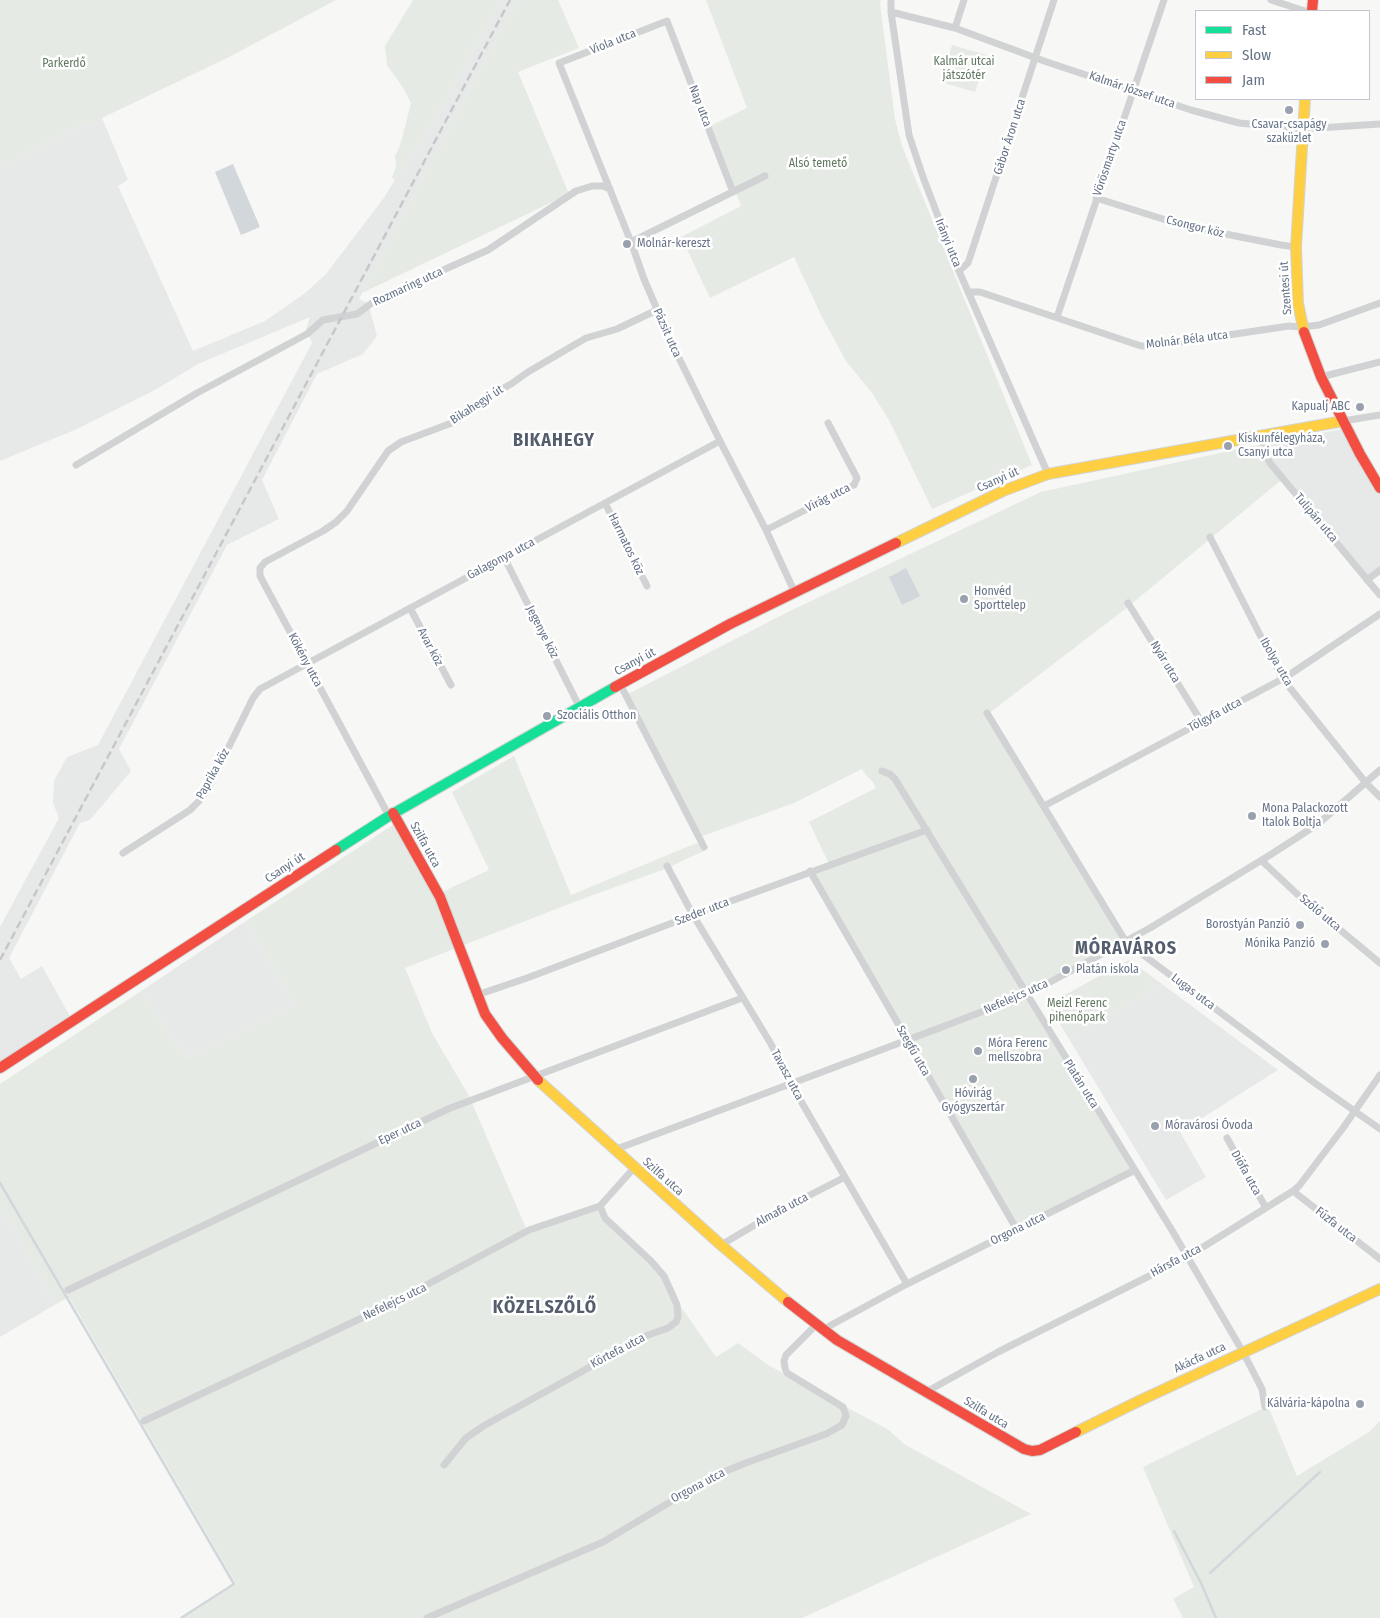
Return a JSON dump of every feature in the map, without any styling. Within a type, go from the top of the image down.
[{"type":"street","name":"Irányi utca","points":[[891,0],[890,12],[909,135],[923,177],[968,292],[1048,474]]},
{"type":"street","points":[[955,28],[964,0]]},
{"type":"street","name":"Gábor Áron utca","points":[[959,270],[968,263],[1054,0]]},
{"type":"street","name":"Vörösmarty utca","points":[[1057,317],[1164,0]]},
{"type":"street","points":[[1271,0],[1302,10]]},
{"type":"street","name":"Kalmár József utca","points":[[890,12],[955,28],[1191,110],[1239,123],[1303,128],[1380,124]]},
{"type":"street","name":"Viola utca","points":[[559,64],[667,21]]},
{"type":"street","name":"Nap utca","points":[[667,21],[733,192]]},
{"type":"street","name":"Pázsit utca","points":[[559,64],[657,310],[720,442],[766,530],[795,593]]},
{"type":"street","name":"Szentesi út","points":[[1305,100],[1296,247],[1298,303],[1302,327],[1321,377],[1360,454],[1380,488]]},
{"type":"street","points":[[631,242],[765,176]]},
{"type":"street","name":"Rozmaring utca","points":[[76,465],[197,392],[307,334],[322,320],[357,314],[376,300],[488,250],[576,191],[592,186],[603,186],[610,189]]},
{"type":"street","name":"Csongor köz","points":[[1096,198],[1185,226],[1296,247]]},
{"type":"street","name":"Molnár Béla utca","points":[[968,292],[980,292],[1141,346],[1154,346],[1288,326],[1319,325],[1380,303]]},
{"type":"street","name":"Bikahegyi út","points":[[323,531],[347,511],[388,451],[401,442],[457,421],[472,406],[586,338],[617,329],[657,310]]},
{"type":"street","points":[[1321,377],[1380,362]]},
{"type":"street","points":[[1343,420],[1380,415]]},
{"type":"street","name":"Csanyi út","points":[[0,1068],[391,814],[579,706],[730,624],[1003,490],[1048,474],[1343,420]]},
{"type":"street","name":"Virág utca","points":[[766,530],[854,485],[857,478],[828,423]]},
{"type":"street","name":"Tulipán utca","points":[[1262,436],[1266,456],[1274,468],[1380,595]]},
{"type":"street","name":"Galagonya utca","points":[[282,676],[720,442]]},
{"type":"street","name":"Harmatos köz","points":[[605,503],[647,586]]},
{"type":"street","name":"Kökény utca","points":[[323,531],[265,562],[260,568],[260,576],[391,814]]},
{"type":"street","name":"Ibolya utca","points":[[1210,537],[1283,679],[1366,783],[1380,797]]},
{"type":"street","name":"Jegenye köz","points":[[504,557],[579,706]]},
{"type":"street","points":[[1367,580],[1380,570]]},
{"type":"street","name":"Nyár utca","points":[[1128,603],[1201,721]]},
{"type":"street","name":"Avar köz","points":[[410,608],[451,685]]},
{"type":"street","name":"Tölgyfa utca","points":[[1044,806],[1283,679],[1380,614]]},
{"type":"street","name":"Paprika köz","points":[[123,853],[190,810],[200,800],[208,789],[256,693],[282,676]]},
{"type":"street","points":[[620,684],[704,848]]},
{"type":"street","name":"Lugas utca","points":[[987,713],[1126,942],[1380,1129]]},
{"type":"street","name":"Nefelejcs utca","points":[[614,1150],[1028,994],[1126,942],[1262,861],[1318,824],[1380,770]]},
{"type":"street","name":"Platán utca","points":[[882,771],[890,774],[895,779],[1188,1257],[1243,1352],[1262,1389],[1265,1407]]},
{"type":"street","name":"Szilfa utca","points":[[391,814],[440,897],[486,1014],[502,1038],[533,1076],[721,1245],[819,1327],[1024,1450],[1032,1451]]},
{"type":"street","name":"Szeder utca","points":[[477,995],[527,978],[810,871],[927,830]]},
{"type":"street","name":"Szőlő utca","points":[[1262,861],[1297,894],[1380,963]]},
{"type":"street","name":"Tavasz utca","points":[[667,866],[692,915],[771,1044],[791,1084],[907,1284]]},
{"type":"street","name":"Szegfű utca","points":[[810,871],[1017,1230]]},
{"type":"street","name":"Eper utca","points":[[68,1290],[430,1117],[533,1076],[742,998]]},
{"type":"street","name":"Hársfa utca","points":[[926,1392],[998,1352],[1188,1257],[1293,1191],[1337,1135],[1380,1074]]},
{"type":"street","name":"Diófa utca","points":[[1227,1138],[1266,1208]]},
{"type":"street","name":"Nefelejcs utca","points":[[144,1421],[387,1306],[529,1230],[600,1206],[634,1168]]},
{"type":"street","name":"Orgona utca","points":[[426,1618],[603,1542],[712,1477],[826,1434],[842,1425],[846,1416],[843,1407],[787,1373],[784,1368],[786,1355],[819,1327],[1017,1230],[1134,1170]]},
{"type":"street","name":"Almafa utca","points":[[721,1245],[775,1213],[845,1178]]},
{"type":"street","name":"Fűzfa utca","points":[[1293,1191],[1380,1259]]},
{"type":"street","name":"Körtefa utca","points":[[444,1465],[466,1438],[484,1425],[614,1352],[648,1335],[668,1328],[676,1322],[678,1305],[664,1276],[651,1261],[605,1218],[600,1206]]},
{"type":"street","name":"Akácfa utca","points":[[1032,1451],[1040,1450],[1141,1400],[1380,1289]]},
{"type":"shaded area","points":[[500,0],[517,0],[359,299],[368,303],[377,336],[363,354],[317,374],[262,480],[279,519],[227,545],[119,749],[131,771],[90,820],[80,823],[9,958],[21,979],[42,966],[71,1018],[0,1067],[0,927],[59,818],[53,803],[54,781],[67,757],[98,745],[312,343],[306,329],[310,317],[198,364],[155,390],[77,429],[0,461],[0,168],[75,128],[102,118],[128,180],[118,186],[193,351],[265,321],[304,294],[326,274],[383,199],[453,89]]},
{"type":"shaded area","points":[[233,164],[260,227],[241,235],[215,172]]},
{"type":"shaded area","points":[[1343,429],[1380,492],[1380,567],[1367,577],[1268,455],[1266,443]]},
{"type":"shaded area","points":[[906,568],[920,596],[902,605],[889,577]]},
{"type":"shaded area","points":[[246,921],[295,1005],[187,1059],[141,991]]},
{"type":"shaded area","points":[[1162,984],[1278,1070],[1180,1132],[1206,1177],[1166,1200],[1069,1039]]},
{"type":"shaded area","points":[[0,1205],[56,1304],[0,1337]]},
{"type":"green space","name":"Parkerdő","points":[[0,0],[336,0],[229,57],[102,118],[75,128],[0,168]]},
{"type":"green space","points":[[413,0],[500,0],[453,89],[395,180],[392,177],[396,167],[395,156],[400,146],[411,103],[387,65],[385,46]]},
{"type":"green space","points":[[517,0],[558,0],[579,48],[518,72],[569,194],[362,293]]},
{"type":"green space","name":"Alsó temető","points":[[706,0],[881,0],[895,119],[902,146],[1032,465],[932,509],[890,422],[872,393],[846,361],[822,317],[794,257],[710,298],[681,237],[741,206],[710,126],[747,108]]},
{"type":"green space","name":"Kalmár utcai játszótér","points":[[952,45],[987,55],[975,92],[941,82]]},
{"type":"green space","points":[[1266,443],[1268,455],[1285,477],[1124,610],[988,714],[1126,942],[1028,994],[1135,1170],[1017,1230],[810,871],[829,864],[809,822],[876,788],[873,782],[862,769],[794,803],[700,837],[626,695],[792,610],[1041,492]]},
{"type":"green space","points":[[514,756],[571,895],[699,842],[706,850],[665,869],[574,902],[405,968],[432,1033],[469,1096],[526,1228],[595,1205],[660,1275],[716,1357],[738,1343],[768,1365],[889,1430],[904,1444],[1031,1514],[802,1618],[183,1618],[236,1584],[69,1297],[56,1304],[0,1205],[0,1084],[141,991],[187,1059],[295,1005],[246,921],[399,821],[440,893],[489,870],[452,792]]},
{"type":"green space","name":"Meizl Ferenc pihenőpark","points":[[1129,960],[1162,984],[1069,1039],[1048,1004]]},
{"type":"green space","points":[[1268,1406],[1297,1476],[1369,1432],[1380,1421],[1380,1618],[1183,1618],[1173,1599],[1194,1587],[1143,1467]]},
{"type":"waterway","points":[[0,1183],[234,1584],[181,1618]]},
{"type":"waterway","points":[[1210,1573],[1320,1472]]},
{"type":"waterway","points":[[1174,1531],[1201,1583],[1216,1618]]},
{"type":"railway","points":[[0,960],[510,0]]},
{"type":"traffic: fast","points":[[336,850],[389,816],[615,687]]},
{"type":"traffic: slow","points":[[1304,332],[1298,303],[1296,247],[1305,100]]},
{"type":"traffic: slow","points":[[896,543],[1003,491],[1048,474],[1343,421]]},
{"type":"traffic: slow","points":[[538,1080],[721,1245],[788,1302]]},
{"type":"traffic: slow","points":[[1076,1432],[1380,1289]]},
{"type":"traffic: jam","points":[[1312,10],[1313,0]]},
{"type":"traffic: jam","points":[[1304,332],[1321,377],[1360,454],[1380,488]]},
{"type":"traffic: jam","points":[[615,687],[730,624],[896,543]]},
{"type":"traffic: jam","points":[[393,813],[440,897],[485,1014],[502,1038],[538,1080]]},
{"type":"traffic: jam","points":[[0,1068],[336,850]]},
{"type":"traffic: jam","points":[[788,1302],[837,1340],[1024,1449],[1040,1450],[1076,1432]]},
{"type":"place","name":"Csavar-csapágy szaküzlet","points":[[1289,110]]},
{"type":"place","name":"Molnár-kereszt","points":[[627,244]]},
{"type":"place","name":"Kapualj ABC","points":[[1360,407]]},
{"type":"place","name":"Kiskunfélegyháza, Csanyi utca","points":[[1228,446]]},
{"type":"place","name":"Honvéd Sporttelep","points":[[964,599]]},
{"type":"place","name":"Szociális Otthon","points":[[547,716]]},
{"type":"place","name":"Mona Palackozott Italok Boltja","points":[[1252,816]]},
{"type":"place","name":"Borostyán Panzió","points":[[1300,925]]},
{"type":"place","name":"Mónika Panzió","points":[[1325,944]]},
{"type":"place","name":"Platán iskola","points":[[1066,970]]},
{"type":"place","name":"Móra Ferenc mellszobra","points":[[978,1051]]},
{"type":"place","name":"Hóvirág Gyógyszertár","points":[[973,1079]]},
{"type":"place","name":"Móravárosi Óvoda","points":[[1155,1126]]},
{"type":"place","name":"Kálvária-kápolna","points":[[1360,1404]]},
{"type":"district","name":"BIKAHEGY","points":[[554,441]]},
{"type":"district","name":"MÓRAVÁROS","points":[[1126,949]]},
{"type":"district","name":"KÖZELSZŐLŐ","points":[[545,1308]]}]
